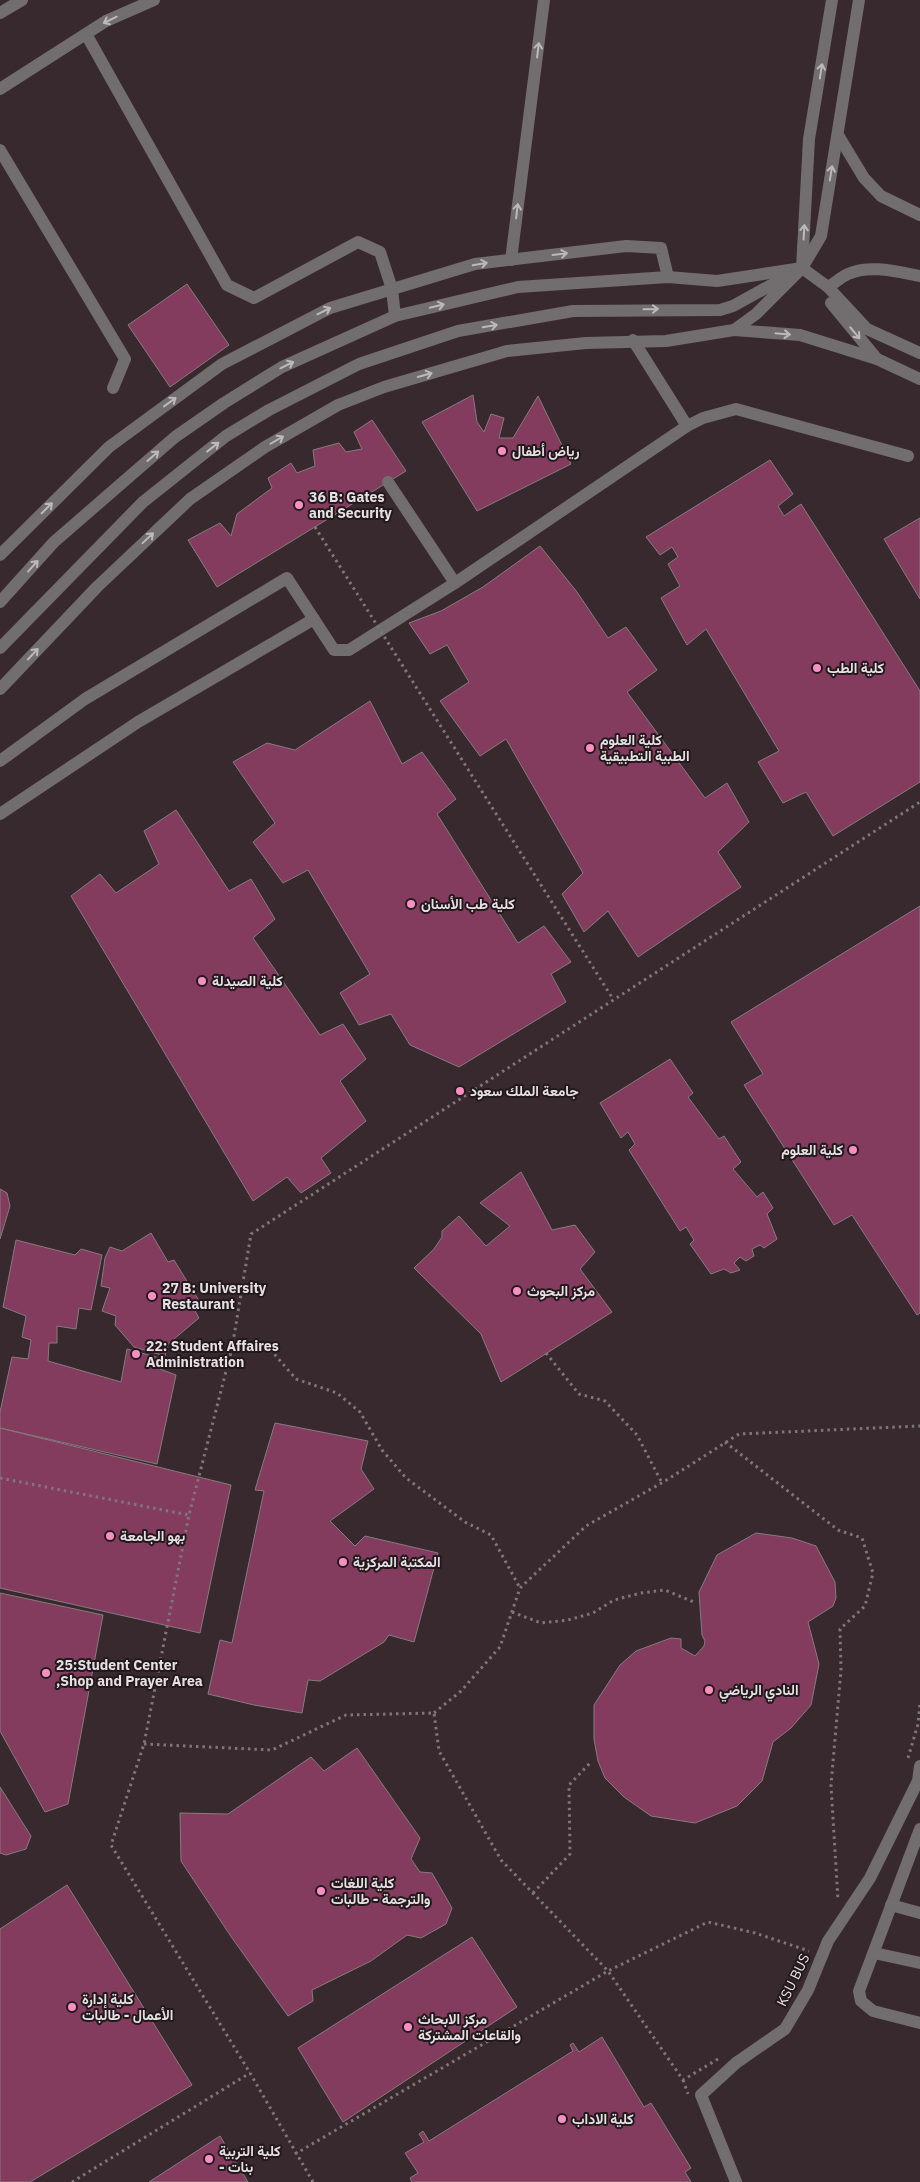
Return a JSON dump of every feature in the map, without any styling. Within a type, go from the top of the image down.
[{"type":"lane","points":[[0,13],[22,0]]},
{"type":"lane","points":[[0,89],[106,21],[154,0]]},
{"type":"lane","points":[[511,260],[544,0]]},
{"type":"lane","points":[[832,0],[809,139],[802,268],[877,359]]},
{"type":"lane","points":[[734,330],[756,314],[802,268],[821,236],[859,0]]},
{"type":"lane","points":[[86,34],[227,285],[254,298],[358,242],[380,252],[392,289],[395,316]]},
{"type":"lane","points":[[838,135],[864,178],[881,196],[920,215]]},
{"type":"lane","points":[[0,150],[125,360],[113,388]]},
{"type":"lane","points":[[0,554],[109,447],[222,364],[330,308],[475,264],[626,246],[661,248],[668,277]]},
{"type":"lane","points":[[0,648],[143,502],[218,442],[270,410],[359,364],[458,331],[573,311],[720,310],[733,306],[802,268]]},
{"type":"lane","points":[[0,602],[54,542],[175,437],[224,403],[282,367],[395,316],[518,287],[668,277],[717,281],[802,268],[828,287],[867,329],[920,353]]},
{"type":"lane","points":[[828,287],[847,274],[858,270],[885,270],[920,276]]},
{"type":"lane","points":[[0,689],[96,587],[190,499],[265,447],[338,405],[384,386],[507,352],[586,343],[633,340],[666,341],[734,330],[800,335],[877,359],[920,379]]},
{"type":"lane","points":[[633,340],[687,426]]},
{"type":"lane","points":[[0,761],[85,699],[287,578],[334,650],[349,650],[455,583],[687,426],[703,418],[736,410],[908,456]]},
{"type":"lane","points":[[388,482],[455,583]]},
{"type":"lane","points":[[0,814],[138,722],[314,619]]},
{"type":"lane","name":"KSU BUS","points":[[736,2182],[701,2094],[736,2063],[786,2029],[808,1990],[828,1942],[870,1878],[918,1781],[914,1764]]},
{"type":"lane","points":[[920,1829],[914,1862],[891,1905],[859,1991],[860,2001],[873,2011],[920,2022]]},
{"type":"lane","points":[[891,1905],[920,1913]]},
{"type":"lane","points":[[874,1953],[920,1963]]},
{"type":"path","points":[[316,527],[613,999]]},
{"type":"path","points":[[313,2182],[295,2154],[250,2073],[111,1844],[144,1744],[189,1515],[232,1348],[251,1234],[920,802]]},
{"type":"path","points":[[232,1348],[269,1348],[296,1379],[337,1393],[360,1412],[382,1450],[406,1478],[465,1522],[491,1535],[520,1588]]},
{"type":"path","points":[[546,1353],[579,1394],[606,1401],[637,1435],[662,1484]]},
{"type":"path","points":[[144,1744],[272,1750],[346,1715],[434,1713],[461,1691],[500,1647],[520,1588],[586,1526],[662,1484],[738,1434],[920,1426]]},
{"type":"path","points":[[725,1442],[838,1530],[862,1538],[873,1573],[865,1606],[840,1629],[841,1670],[831,1784],[839,1905],[844,1897]]},
{"type":"path","points":[[0,1478],[189,1515]]},
{"type":"path","points":[[512,1612],[541,1623],[568,1620],[593,1613],[614,1600],[641,1593],[665,1590],[694,1602]]},
{"type":"path","points":[[914,1764],[920,1703]]},
{"type":"path","points":[[434,1713],[439,1751],[501,1860],[608,1971],[683,2080],[724,2055]]},
{"type":"path","points":[[533,1893],[570,1854],[569,1785],[592,1761]]},
{"type":"path","points":[[295,2154],[608,1971],[708,1922],[754,1933],[810,1951]]},
{"type":"path","points":[[806,1960],[814,1944]]},
{"type":"path","points":[[72,2182],[250,2073]]},
{"type":"shaded area","name":"جامعة الملك سعود","points":[[0,0],[920,0],[920,2182],[0,2182]]},
{"type":"building","points":[[187,284],[229,345],[170,387],[128,325]]},
{"type":"building","name":"رياض أطفال","points":[[473,395],[477,422],[484,432],[491,414],[504,418],[499,438],[513,438],[538,396],[571,464],[477,511],[422,422]]},
{"type":"building","name":"36 B: Gates and Security","points":[[372,420],[406,471],[217,587],[188,540],[220,523],[231,536],[237,514],[272,488],[268,478],[291,463],[297,473],[315,466],[313,450],[339,443],[346,452],[362,449],[354,432]]},
{"type":"building","name":"كلية الطب","points":[[770,460],[793,494],[778,506],[784,516],[801,504],[920,691],[920,782],[833,836],[806,792],[783,803],[758,762],[779,751],[706,629],[687,645],[661,598],[680,586],[668,564],[678,557],[672,547],[660,555],[646,537]]},
{"type":"building","points":[[920,518],[920,599],[884,539]]},
{"type":"building","name":"كلية العلوم الطبية التطبيقية","points":[[540,546],[577,592],[608,638],[626,627],[657,670],[627,692],[705,798],[727,783],[749,822],[718,852],[741,887],[638,957],[608,911],[584,932],[562,894],[583,873],[506,739],[480,756],[440,701],[469,682],[447,645],[430,654],[409,623],[441,611],[483,587]]},
{"type":"building","name":"كلية طب الأسنان","points":[[370,701],[402,764],[422,752],[456,799],[437,814],[518,943],[544,926],[571,962],[551,974],[566,1002],[459,1067],[410,1045],[391,1014],[359,1025],[340,993],[370,974],[308,870],[283,883],[253,842],[275,823],[233,762],[267,743],[295,750]]},
{"type":"building","name":"كلية الصيدلة","points":[[176,810],[229,891],[251,879],[275,919],[253,938],[320,1035],[343,1024],[366,1059],[340,1081],[366,1121],[321,1158],[331,1173],[301,1193],[287,1177],[253,1201],[71,896],[100,874],[116,893],[159,864],[144,831]]},
{"type":"building","name":"كلية العلوم","points":[[920,906],[920,1313],[917,1315],[852,1215],[834,1225],[744,1085],[763,1074],[731,1022]]},
{"type":"building","points":[[670,1059],[693,1093],[688,1097],[719,1139],[724,1136],[741,1162],[733,1169],[757,1197],[763,1192],[773,1208],[767,1214],[777,1239],[764,1248],[760,1245],[752,1249],[754,1256],[746,1261],[740,1257],[734,1263],[740,1270],[731,1273],[724,1269],[711,1274],[690,1244],[694,1240],[686,1227],[680,1231],[629,1150],[635,1144],[628,1132],[621,1138],[600,1103]]},
{"type":"building","name":"مركز البحوث","points":[[521,1172],[552,1230],[575,1225],[595,1252],[580,1269],[612,1312],[501,1382],[481,1334],[414,1268],[434,1249],[442,1237],[442,1231],[459,1216],[486,1246],[510,1226],[480,1203]]},
{"type":"building","points":[[0,1189],[7,1193],[10,1206],[0,1239]]},
{"type":"building","name":"27 B: University Restaurant","points":[[151,1233],[168,1262],[174,1260],[201,1304],[194,1309],[199,1318],[168,1344],[165,1356],[134,1347],[115,1325],[116,1316],[102,1311],[110,1288],[101,1286],[105,1258],[110,1247],[122,1251]]},
{"type":"building","name":"22: Student Affaires Administration","points":[[16,1240],[75,1255],[81,1249],[102,1255],[91,1310],[79,1308],[76,1329],[57,1326],[57,1343],[49,1343],[48,1361],[121,1382],[127,1349],[163,1359],[160,1369],[176,1375],[157,1464],[0,1428],[0,1412],[12,1357],[28,1359],[31,1340],[22,1337],[26,1316],[3,1307]]},
{"type":"building","name":"المكتبة المركزية","points":[[275,1423],[368,1441],[361,1469],[374,1489],[330,1521],[355,1546],[365,1536],[438,1553],[414,1642],[389,1635],[384,1642],[320,1681],[308,1680],[302,1713],[254,1705],[208,1694],[220,1640],[232,1643],[264,1491],[255,1490]]},
{"type":"building","name":"بهو الجامعة","points":[[0,1428],[231,1485],[200,1633],[0,1588]]},
{"type":"building","name":"النادي الرياضي","points":[[756,1533],[792,1538],[816,1546],[835,1582],[836,1598],[833,1606],[808,1622],[819,1664],[811,1705],[791,1728],[773,1742],[762,1781],[737,1806],[695,1823],[651,1816],[624,1797],[605,1778],[598,1761],[594,1739],[594,1705],[620,1665],[636,1651],[671,1638],[681,1639],[681,1648],[695,1656],[704,1646],[705,1641],[702,1635],[699,1592],[717,1555]]},
{"type":"building","name":"25:Student Center ,Shop and Prayer Area","points":[[0,1593],[103,1615],[68,1804],[45,1812],[0,1731]]},
{"type":"building","name":"كلية اللغات والترجمة - طالبات","points":[[357,1748],[420,1838],[411,1859],[420,1872],[432,1873],[452,1908],[446,1924],[421,1938],[407,1935],[371,1961],[312,1990],[313,2001],[288,2016],[232,1938],[181,1861],[180,1813],[228,1814],[311,1757],[324,1771]]},
{"type":"building","points":[[0,1787],[31,1836],[26,1849],[6,1855],[0,1853]]},
{"type":"building","name":"كلية إدارة الأعمال - طالبات","points":[[67,1885],[192,2085],[30,2182],[0,2182],[0,1929]]},
{"type":"building","name":"مركز الابحاث والقاعات المشتركة","points":[[472,1937],[517,2007],[343,2122],[298,2048]]},
{"type":"building","name":"كلية الاداب","points":[[602,2037],[644,2107],[651,2103],[691,2168],[685,2172],[691,2182],[412,2182],[410,2178],[418,2173],[405,2153],[424,2142],[419,2134],[423,2131],[429,2141],[573,2051],[570,2045],[573,2043],[579,2052]]},
{"type":"building","name":"كلية التربية - بنات","points":[[220,2136],[248,2182],[149,2182]]},
{"type":"place","name":"رياض أطفال","points":[[502,451]]},
{"type":"place","name":"36 B: Gates and Security","points":[[299,505]]},
{"type":"place","name":"كلية الطب","points":[[817,668]]},
{"type":"place","name":"كلية العلوم الطبية التطبيقية","points":[[590,748]]},
{"type":"place","name":"كلية طب الأسنان","points":[[411,904]]},
{"type":"place","name":"كلية الصيدلة","points":[[202,981]]},
{"type":"place","name":"جامعة الملك سعود","points":[[460,1091]]},
{"type":"place","name":"كلية العلوم","points":[[853,1150]]},
{"type":"place","name":"مركز البحوث","points":[[517,1291]]},
{"type":"place","name":"27 B: University Restaurant","points":[[152,1296]]},
{"type":"place","name":"22: Student Affaires Administration","points":[[136,1354]]},
{"type":"place","name":"بهو الجامعة","points":[[110,1536]]},
{"type":"place","name":"المكتبة المركزية","points":[[343,1562]]},
{"type":"place","name":"25:Student Center ,Shop and Prayer Area","points":[[46,1673]]},
{"type":"place","name":"النادي الرياضي","points":[[709,1690]]},
{"type":"place","name":"كلية اللغات والترجمة - طالبات","points":[[321,1891]]},
{"type":"place","name":"كلية إدارة الأعمال - طالبات","points":[[72,2007]]},
{"type":"place","name":"مركز الابحاث والقاعات المشتركة","points":[[408,2027]]},
{"type":"place","name":"كلية الاداب","points":[[562,2119]]},
{"type":"place","name":"كلية التربية - بنات","points":[[209,2159]]}]
